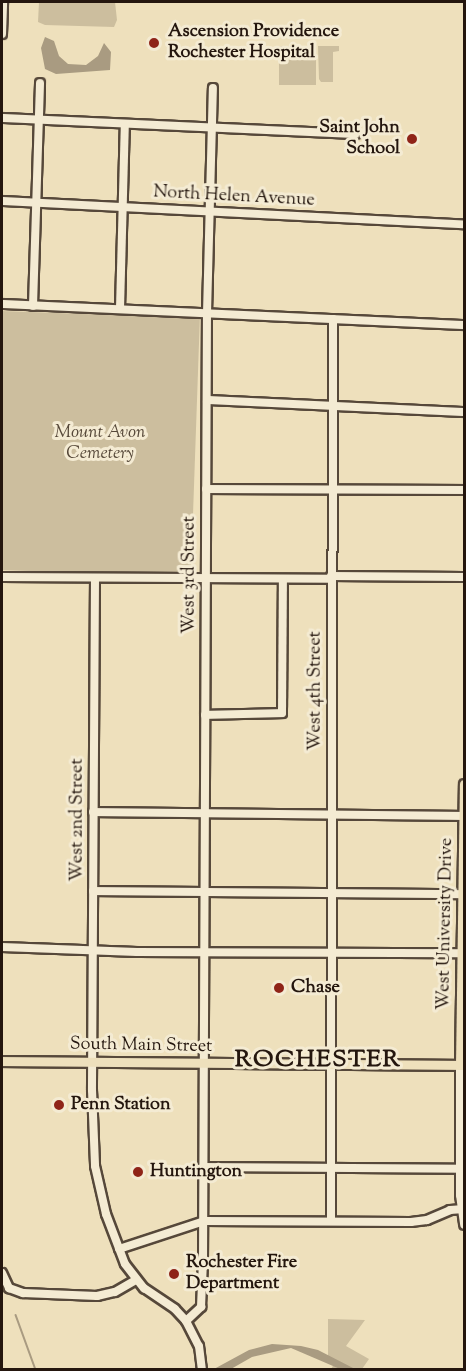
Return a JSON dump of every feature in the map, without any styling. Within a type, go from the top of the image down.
[{"type":"main road","name":"West University Drive","points":[[462,1065],[461,953],[465,784]]},
{"type":"main road","name":"South Main Street","points":[[2,1061],[462,1065]]},
{"type":"street","points":[[2,34],[3,2]]},
{"type":"street","points":[[33,306],[40,83]]},
{"type":"street","name":"West 3rd Street","points":[[186,1321],[198,1311],[202,1301],[204,1221],[207,313],[213,88]]},
{"type":"street","points":[[2,118],[356,134]]},
{"type":"street","points":[[120,309],[125,124]]},
{"type":"street","name":"North Helen Avenue","points":[[2,201],[465,224]]},
{"type":"street","points":[[2,304],[465,325]]},
{"type":"street","name":"West 4th Street","points":[[331,1221],[330,814],[333,319]]},
{"type":"street","points":[[207,400],[465,412]]},
{"type":"street","points":[[206,489],[465,490]]},
{"type":"street","points":[[2,577],[284,579],[465,577]]},
{"type":"street","name":"West 2nd Street","points":[[94,578],[92,1062],[95,1166],[104,1205],[119,1249],[136,1280]]},
{"type":"street","points":[[205,715],[282,713],[284,579]]},
{"type":"street","points":[[93,812],[464,816]]},
{"type":"street","points":[[93,891],[464,894]]},
{"type":"street","points":[[2,947],[204,952],[461,953]]},
{"type":"street","points":[[462,1065],[460,1169],[465,1226]]},
{"type":"street","points":[[204,1167],[460,1169]]},
{"type":"street","points":[[119,1249],[204,1221],[420,1221],[450,1210],[463,1209]]},
{"type":"street","points":[[2,1273],[9,1287],[23,1293],[97,1296],[115,1292],[136,1280],[186,1321],[199,1346],[202,1370]]},
{"type":"green space","points":[[39,2],[115,2],[117,20],[114,27],[45,25],[38,22]]},
{"type":"green space","points":[[279,46],[316,46],[316,85],[279,85]]},
{"type":"green space","points":[[318,46],[339,46],[339,51],[333,52],[333,82],[321,82],[319,79]]},
{"type":"green space","name":"Mount Avon Cemetery","points":[[2,311],[200,318],[191,577],[2,570]]},
{"type":"green space","points":[[328,1319],[365,1320],[346,1346],[369,1359],[362,1369],[331,1369],[336,1361],[328,1358]]},
{"type":"shaded area","points":[[45,37],[54,41],[59,56],[68,64],[86,65],[98,56],[104,43],[111,52],[110,70],[56,74],[45,69],[41,48]]},
{"type":"shaded area","points":[[272,1344],[318,1350],[355,1369],[340,1369],[291,1348],[252,1357],[231,1369],[214,1369],[249,1350]]},
{"type":"waterway","points":[[16,1315],[36,1370]]},
{"type":"place","name":"Ascension Providence Rochester Hospital","points":[[154,43]]},
{"type":"place","name":"Saint John School","points":[[412,139]]},
{"type":"place","name":"Chase","points":[[279,988]]},
{"type":"place","name":"Penn Station","points":[[59,1105]]},
{"type":"place","name":"Huntington","points":[[138,1172]]},
{"type":"place","name":"Rochester Fire Department","points":[[174,1274]]},
{"type":"district","name":"ROCHESTER","points":[[318,1061]]}]
